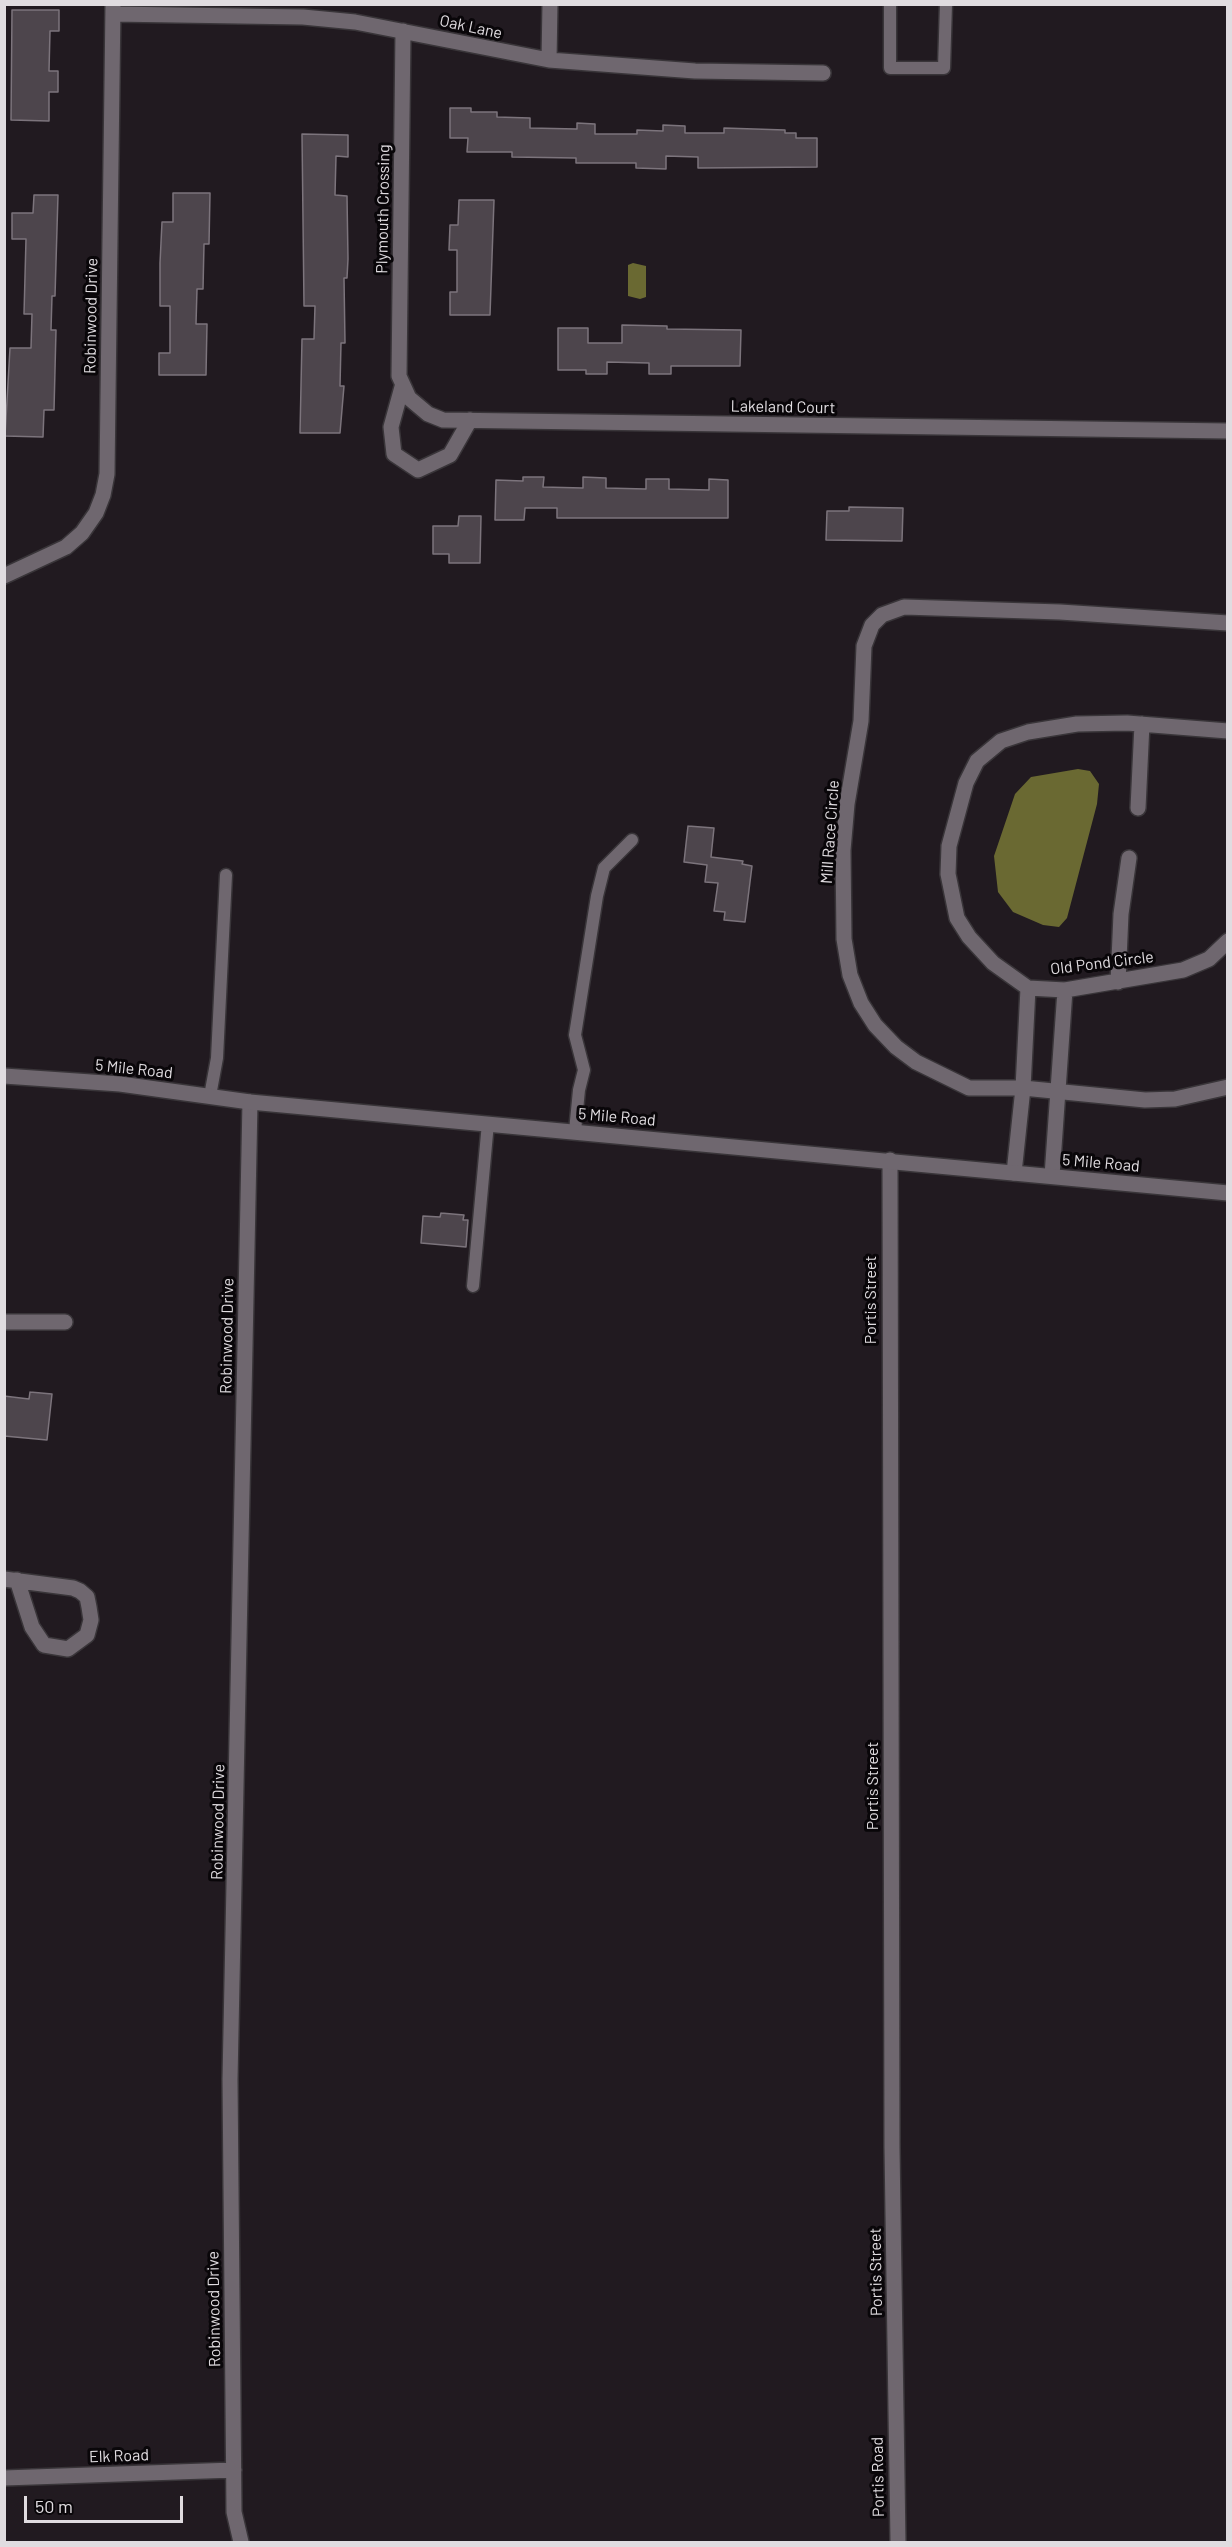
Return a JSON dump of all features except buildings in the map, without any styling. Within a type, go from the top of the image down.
[{"type":"street","points":[[549,60],[550,4]]},
{"type":"street","name":"Oak Lane","points":[[113,9],[303,16],[403,31],[486,50],[549,60],[695,71],[823,73]]},
{"type":"street","name":"Robinwood Drive","points":[[4,576],[66,547],[82,533],[96,513],[103,495],[107,474],[113,9]]},
{"type":"street","name":"Plymouth Crossing","points":[[403,31],[399,376],[402,387],[391,427],[394,454],[418,470],[450,454],[470,420]]},
{"type":"street","points":[[402,387],[417,408],[428,414],[443,420],[470,420]]},
{"type":"street","name":"Lakeland Court","points":[[470,420],[1227,431]]},
{"type":"street","name":"Mill Race Circle","points":[[1227,623],[1060,612],[904,607],[882,615],[867,634],[864,646],[861,721],[847,804],[843,850],[844,939],[850,975],[861,1003],[875,1025],[896,1047],[916,1062],[969,1088],[1023,1088],[1145,1100],[1175,1099],[1227,1087]]},
{"type":"street","points":[[1014,1173],[1023,1088],[1028,988],[993,963],[969,937],[957,918],[950,891],[949,846],[971,772],[988,750],[1001,741],[1028,732],[1077,724],[1142,724],[1227,731]]},
{"type":"street","points":[[1138,808],[1142,724]]},
{"type":"street","points":[[1118,982],[1121,914],[1129,858]]},
{"type":"street","name":"Old Pond Circle","points":[[1028,988],[1065,990],[1183,970],[1198,965],[1219,951],[1227,941]]},
{"type":"street","points":[[1052,1176],[1060,1091],[1065,990]]},
{"type":"street","name":"5 Mile Road","points":[[4,1076],[120,1084],[250,1102],[1227,1193]]},
{"type":"street","name":"Robinwood Drive","points":[[241,2542],[234,2512],[230,2079],[250,1102]]},
{"type":"street","name":"Portis Street","points":[[890,1160],[889,1513],[895,2411]]},
{"type":"street","points":[[4,1322],[65,1322]]},
{"type":"street","points":[[11,1579],[80,1591],[87,1597],[89,1607],[91,1620],[87,1635],[68,1649],[44,1645],[32,1627],[11,1579]]},
{"type":"street","name":"Portis Road","points":[[895,2411],[898,2542]]},
{"type":"street","name":"Elk Road","points":[[4,2478],[234,2470]]},
{"type":"lane","points":[[890,4],[890,68],[944,68],[946,4]]},
{"type":"lane","points":[[575,1131],[579,1090],[584,1070],[575,1035],[597,896],[604,868],[632,840]]},
{"type":"lane","points":[[210,1096],[217,1058],[226,875]]},
{"type":"lane","points":[[473,1286],[488,1123]]},
{"type":"shaded area","points":[[633,263],[646,266],[646,297],[640,299],[628,296],[628,265]]},
{"type":"shaded area","points":[[1078,769],[1090,771],[1099,784],[1097,804],[1067,918],[1059,927],[1043,925],[1013,912],[998,892],[994,856],[1015,794],[1031,777]]}]
